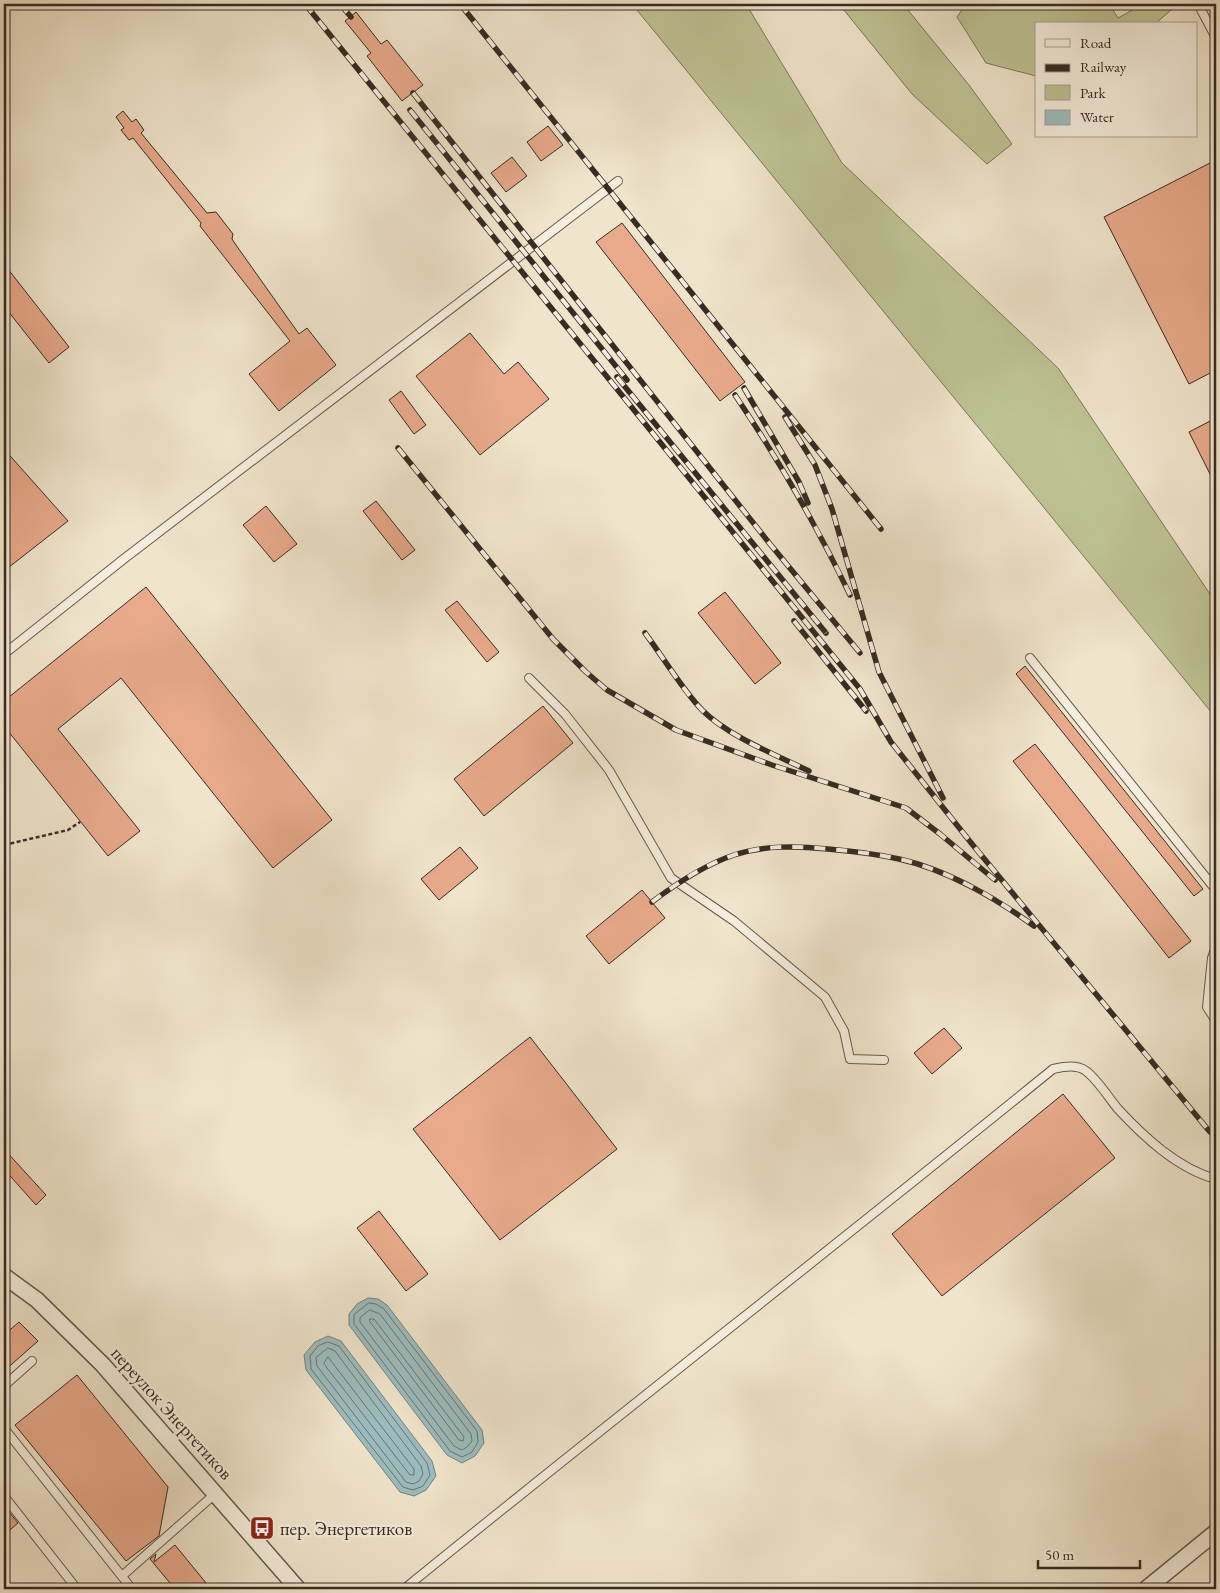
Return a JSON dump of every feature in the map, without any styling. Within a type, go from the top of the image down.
[{"type":"street","name":"переулок Энергетиков","points":[[4,1276],[37,1300],[103,1365],[298,1589]]},
{"type":"street","points":[[1146,1589],[1216,1532]]},
{"type":"lane","points":[[1198,4],[1216,38]]},
{"type":"lane","points":[[4,654],[125,558],[618,181]]},
{"type":"lane","points":[[1030,658],[1216,890]]},
{"type":"lane","points":[[529,678],[565,714],[609,770],[671,878],[734,922],[825,997],[844,1031],[850,1059],[884,1060]]},
{"type":"lane","points":[[1216,946],[1212,958],[1207,1007],[1216,1022]]},
{"type":"lane","points":[[404,1589],[633,1403],[844,1240],[1053,1069],[1068,1066],[1085,1070],[1119,1110],[1164,1153],[1204,1176],[1216,1179]]},
{"type":"lane","points":[[4,1386],[32,1361]]},
{"type":"lane","points":[[4,1428],[132,1589]]},
{"type":"lane","points":[[122,1576],[216,1493]]},
{"type":"lane","points":[[4,1496],[77,1589]]},
{"type":"path","points":[[4,692],[8,697]]},
{"type":"path","points":[[4,845],[68,830],[80,822]]},
{"type":"green space","points":[[632,4],[746,4],[842,163],[1058,368],[1216,603],[1216,718]]},
{"type":"green space","points":[[839,4],[903,4],[969,85],[1012,144],[987,164],[912,94]]},
{"type":"green space","points":[[966,4],[1109,4],[1118,18],[1143,4],[1178,4],[1157,22],[1035,22],[1035,76],[986,63],[957,17]]},
{"type":"water","points":[[368,1298],[378,1299],[387,1305],[482,1430],[484,1443],[475,1456],[462,1463],[447,1455],[349,1325],[349,1314],[357,1304]]},
{"type":"water","points":[[328,1336],[341,1341],[432,1461],[436,1476],[426,1490],[414,1496],[400,1492],[306,1370],[304,1355],[315,1342]]},
{"type":"building","points":[[356,12],[381,44],[387,40],[423,85],[402,101],[367,56],[371,53],[345,21]]},
{"type":"building","points":[[123,111],[132,122],[136,119],[144,130],[141,133],[207,213],[216,212],[233,234],[232,239],[236,245],[299,334],[307,328],[336,365],[279,411],[249,374],[290,341],[200,226],[201,223],[133,138],[129,140],[121,130],[124,128],[116,117]]},
{"type":"building","points":[[548,126],[563,145],[541,161],[527,142]]},
{"type":"building","points":[[512,157],[527,176],[506,192],[491,173]]},
{"type":"building","points":[[1212,162],[1216,171],[1216,370],[1189,384],[1104,217]]},
{"type":"building","points":[[622,223],[745,382],[720,401],[596,242]]},
{"type":"building","points":[[4,264],[69,347],[49,363],[4,306]]},
{"type":"building","points":[[470,333],[504,374],[518,362],[549,399],[480,455],[416,376]]},
{"type":"building","points":[[401,391],[426,425],[414,434],[389,400]]},
{"type":"building","points":[[1216,418],[1216,486],[1189,432]]},
{"type":"building","points":[[4,449],[68,521],[4,571]]},
{"type":"building","points":[[376,501],[415,550],[402,560],[363,511]]},
{"type":"building","points":[[266,506],[297,544],[274,562],[243,525]]},
{"type":"building","points":[[146,587],[332,820],[273,868],[121,678],[58,729],[140,831],[108,856],[4,726],[4,701]]},
{"type":"building","points":[[725,592],[781,663],[755,684],[698,613]]},
{"type":"building","points":[[457,601],[499,652],[487,662],[445,610]]},
{"type":"building","points":[[1025,666],[1203,889],[1194,896],[1016,674]]},
{"type":"building","points":[[543,706],[573,743],[484,816],[454,779]]},
{"type":"building","points":[[1035,744],[1191,941],[1169,958],[1013,761]]},
{"type":"building","points":[[460,847],[478,868],[439,900],[421,879]]},
{"type":"building","points":[[642,890],[665,918],[609,964],[586,936]]},
{"type":"building","points":[[944,1028],[962,1048],[932,1074],[914,1053]]},
{"type":"building","points":[[530,1037],[617,1149],[500,1240],[413,1129]]},
{"type":"building","points":[[1063,1094],[1115,1158],[942,1296],[892,1234]]},
{"type":"building","points":[[4,1149],[46,1195],[36,1205],[4,1169]]},
{"type":"building","points":[[379,1211],[428,1274],[406,1291],[357,1228]]},
{"type":"building","points":[[19,1322],[38,1341],[4,1371],[4,1335]]},
{"type":"building","points":[[77,1375],[168,1487],[159,1536],[126,1561],[15,1425]]},
{"type":"building","points":[[4,1506],[18,1523],[4,1535]]},
{"type":"building","points":[[175,1545],[211,1589],[175,1589],[150,1559],[156,1554],[154,1562]]},
{"type":"railway","points":[[305,4],[860,689],[891,742],[972,844],[1210,1132]]},
{"type":"railway","points":[[340,4],[351,17]]},
{"type":"railway","points":[[460,4],[881,529]]},
{"type":"railway","points":[[413,93],[770,544],[860,653]]},
{"type":"railway","points":[[410,110],[627,380]]},
{"type":"railway","points":[[617,377],[826,633]]},
{"type":"railway","points":[[744,388],[799,482],[808,503]]},
{"type":"railway","points":[[735,395],[796,493],[850,595]]},
{"type":"railway","points":[[785,417],[815,465],[832,509],[879,672],[943,798]]},
{"type":"railway","points":[[398,448],[553,639],[607,690],[676,730],[772,765],[906,808],[995,880]]},
{"type":"railway","points":[[794,621],[866,711]]},
{"type":"railway","points":[[645,633],[702,710],[739,737],[809,771]]},
{"type":"railway","points":[[652,902],[691,875],[734,855],[757,849],[816,848],[890,857],[934,870],[987,895],[1034,926]]},
{"type":"place","name":"пер. Энергетиков","points":[[262,1528]]}]
